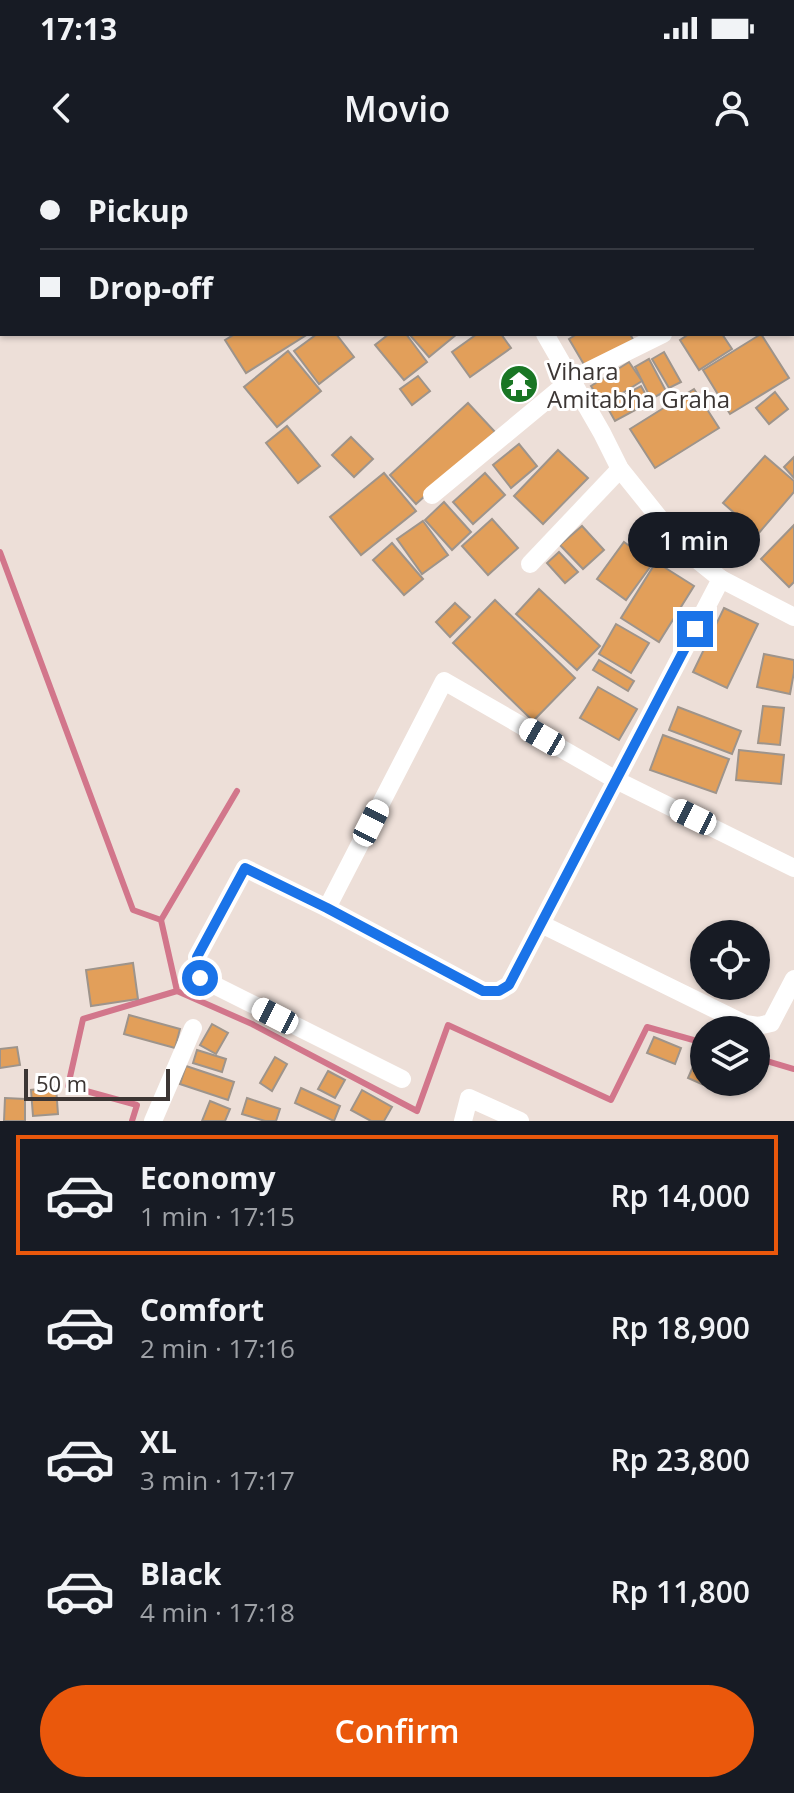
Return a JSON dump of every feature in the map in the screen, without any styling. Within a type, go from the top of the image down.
[{"type":"street","points":[[546,336],[620,469],[685,550],[721,579],[794,617]]},
{"type":"street","points":[[432,495],[572,379],[659,336]]},
{"type":"street","points":[[530,564],[620,469]]},
{"type":"street","points":[[402,1079],[200,978],[197,957],[245,868],[483,991],[499,991],[509,985],[721,579]]},
{"type":"street","points":[[327,908],[444,681],[616,780],[794,868]]},
{"type":"street","points":[[541,924],[745,1024],[758,1026],[771,1023],[794,979]]},
{"type":"street","points":[[153,1121],[193,1028]]},
{"type":"street","points":[[463,1121],[469,1098],[520,1121]]},
{"type":"building","points":[[232,336],[305,336],[246,373],[225,340]]},
{"type":"building","points":[[314,336],[338,336],[354,357],[319,384],[294,351]]},
{"type":"building","points":[[386,336],[408,336],[427,362],[404,380],[375,345]]},
{"type":"building","points":[[411,336],[455,336],[429,357]]},
{"type":"building","points":[[474,336],[502,336],[511,348],[470,377],[452,352]]},
{"type":"building","points":[[574,336],[631,336],[634,341],[586,368],[569,339]]},
{"type":"building","points":[[686,336],[723,336],[732,349],[699,370],[680,340]]},
{"type":"building","points":[[762,336],[789,378],[730,414],[703,370]]},
{"type":"building","points":[[288,351],[321,391],[277,427],[244,387]]},
{"type":"building","points":[[664,352],[681,382],[669,388],[652,359]]},
{"type":"building","points":[[649,359],[666,391],[651,399],[635,367]]},
{"type":"building","points":[[629,362],[642,381],[603,405],[591,386]]},
{"type":"building","points":[[418,376],[430,391],[412,405],[400,389]]},
{"type":"building","points":[[641,386],[650,402],[615,421],[606,405]]},
{"type":"building","points":[[694,389],[719,428],[655,468],[630,429]]},
{"type":"building","points":[[775,392],[788,409],[769,424],[756,408]]},
{"type":"building","points":[[468,403],[495,432],[416,504],[390,475]]},
{"type":"building","points":[[287,426],[320,466],[298,483],[266,443]]},
{"type":"building","points":[[351,437],[373,459],[354,477],[332,455]]},
{"type":"building","points":[[519,444],[537,466],[511,488],[493,465]]},
{"type":"building","points":[[558,450],[588,478],[543,524],[514,496]]},
{"type":"building","points":[[765,456],[794,481],[794,492],[758,534],[723,503]]},
{"type":"building","points":[[794,457],[794,478],[784,467]]},
{"type":"building","points":[[384,473],[416,511],[361,555],[330,517]]},
{"type":"building","points":[[485,473],[505,495],[473,524],[453,502]]},
{"type":"building","points":[[444,502],[471,532],[452,550],[425,520]]},
{"type":"building","points":[[492,519],[518,548],[488,575],[462,546]]},
{"type":"building","points":[[423,521],[448,555],[422,574],[397,539]]},
{"type":"building","points":[[794,525],[794,582],[789,587],[761,559]]},
{"type":"building","points":[[582,526],[604,550],[583,569],[560,545]]},
{"type":"building","points":[[624,542],[653,563],[626,600],[597,579]]},
{"type":"building","points":[[392,543],[423,579],[404,595],[373,560]]},
{"type":"building","points":[[559,552],[578,572],[565,583],[547,563]]},
{"type":"building","points":[[656,562],[694,586],[659,642],[621,618]]},
{"type":"building","points":[[539,589],[600,646],[577,670],[516,614]]},
{"type":"building","points":[[495,600],[575,678],[533,721],[453,643]]},
{"type":"building","points":[[455,603],[470,617],[450,637],[436,622]]},
{"type":"building","points":[[724,608],[758,624],[727,688],[693,672]]},
{"type":"building","points":[[616,624],[649,643],[631,673],[599,654]]},
{"type":"building","points":[[764,654],[794,660],[790,694],[757,687]]},
{"type":"building","points":[[599,660],[634,681],[628,691],[593,670]]},
{"type":"building","points":[[598,687],[637,709],[619,740],[580,718]]},
{"type":"building","points":[[763,706],[784,708],[780,745],[758,743]]},
{"type":"building","points":[[678,707],[741,731],[732,754],[669,730]]},
{"type":"building","points":[[663,735],[729,759],[716,793],[650,770]]},
{"type":"building","points":[[739,750],[784,755],[781,784],[736,780]]},
{"type":"building","points":[[133,963],[138,999],[91,1006],[86,970]]},
{"type":"building","points":[[129,1015],[180,1029],[175,1048],[124,1034]]},
{"type":"building","points":[[212,1024],[228,1033],[216,1054],[200,1045]]},
{"type":"building","points":[[654,1037],[681,1048],[675,1064],[647,1053]]},
{"type":"building","points":[[17,1047],[20,1065],[0,1068],[0,1049]]},
{"type":"building","points":[[197,1050],[226,1059],[222,1072],[193,1063]]},
{"type":"building","points":[[275,1057],[287,1064],[272,1091],[260,1083]]},
{"type":"building","points":[[186,1066],[234,1082],[228,1100],[180,1084]]},
{"type":"building","points":[[328,1071],[345,1080],[335,1098],[318,1089]]},
{"type":"building","points":[[56,1087],[58,1114],[33,1116],[31,1090]]},
{"type":"building","points":[[301,1088],[340,1106],[334,1121],[295,1103]]},
{"type":"building","points":[[362,1090],[392,1107],[384,1121],[371,1121],[351,1110]]},
{"type":"building","points":[[5,1098],[25,1099],[25,1121],[4,1121]]},
{"type":"building","points":[[247,1098],[280,1109],[276,1121],[242,1114]]},
{"type":"building","points":[[210,1101],[230,1109],[225,1121],[202,1121]]},
{"type":"waterway","points":[[0,552],[133,910],[161,920],[177,991],[252,1024],[417,1111],[448,1025],[611,1100],[647,1027],[690,1039]]},
{"type":"waterway","points":[[161,920],[237,791]]},
{"type":"waterway","points":[[132,1121],[137,1105],[68,1086],[83,1019],[177,991]]},
{"type":"waterway","points":[[770,1062],[794,1069]]},
{"type":"place","name":"Vihara Amitabha Graha","points":[[519,384]]},
{"type":"route","points":[[200,978],[197,957],[245,868],[483,991],[499,991],[509,985],[695,629]]}]
